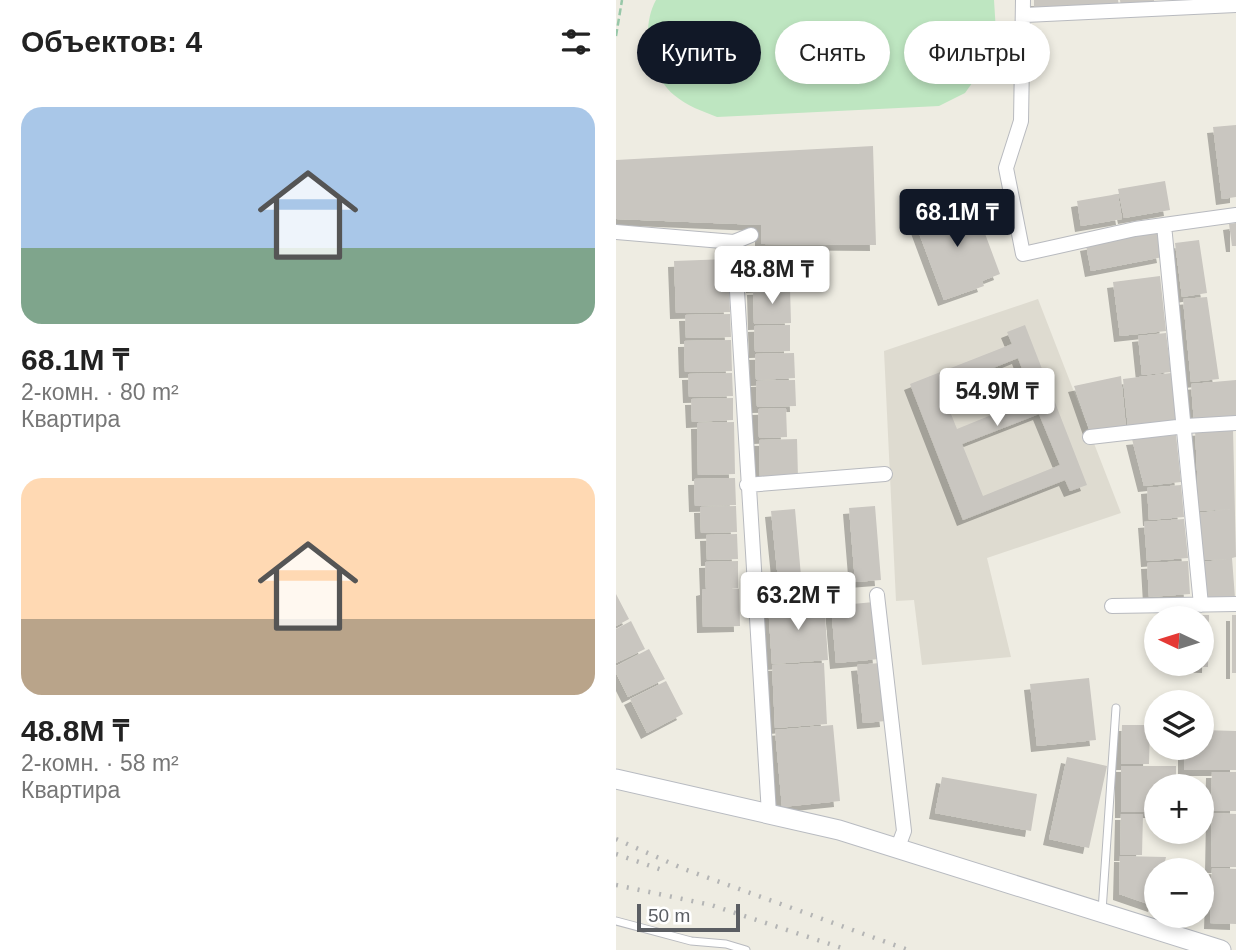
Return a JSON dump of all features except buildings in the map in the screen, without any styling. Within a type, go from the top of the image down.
[{"type":"street","points":[[1023,0],[1021,121],[1006,168],[1023,254],[1135,229],[1236,215]]},
{"type":"street","points":[[1024,15],[1236,5]]},
{"type":"street","points":[[1164,225],[1186,426],[1201,605]]},
{"type":"street","points":[[616,232],[734,242],[751,235]]},
{"type":"street","points":[[734,242],[769,814]]},
{"type":"street","points":[[1090,437],[1236,423]]},
{"type":"street","points":[[747,485],[886,474]]},
{"type":"street","points":[[877,595],[904,831],[898,847]]},
{"type":"street","points":[[1112,606],[1236,604]]},
{"type":"street","points":[[616,779],[839,830],[1221,950]]},
{"type":"lane","points":[[1102,912],[1116,708]]},
{"type":"lane","points":[[616,921],[691,942],[726,944],[746,950]]},
{"type":"path","points":[[616,36],[622,0]]},
{"type":"shaded area","points":[[1038,299],[1121,513],[987,558],[1011,657],[922,665],[914,600],[896,601],[884,351]]},
{"type":"green space","points":[[656,0],[994,0],[995,21],[904,21],[904,84],[971,84],[965,93],[939,106],[717,117],[679,99],[664,84],[761,84],[761,21],[650,21]]},
{"type":"railway","points":[[616,839],[684,869],[908,950]]},
{"type":"railway","points":[[616,854],[662,870]]},
{"type":"railway","points":[[616,885],[711,905],[848,950]]}]
